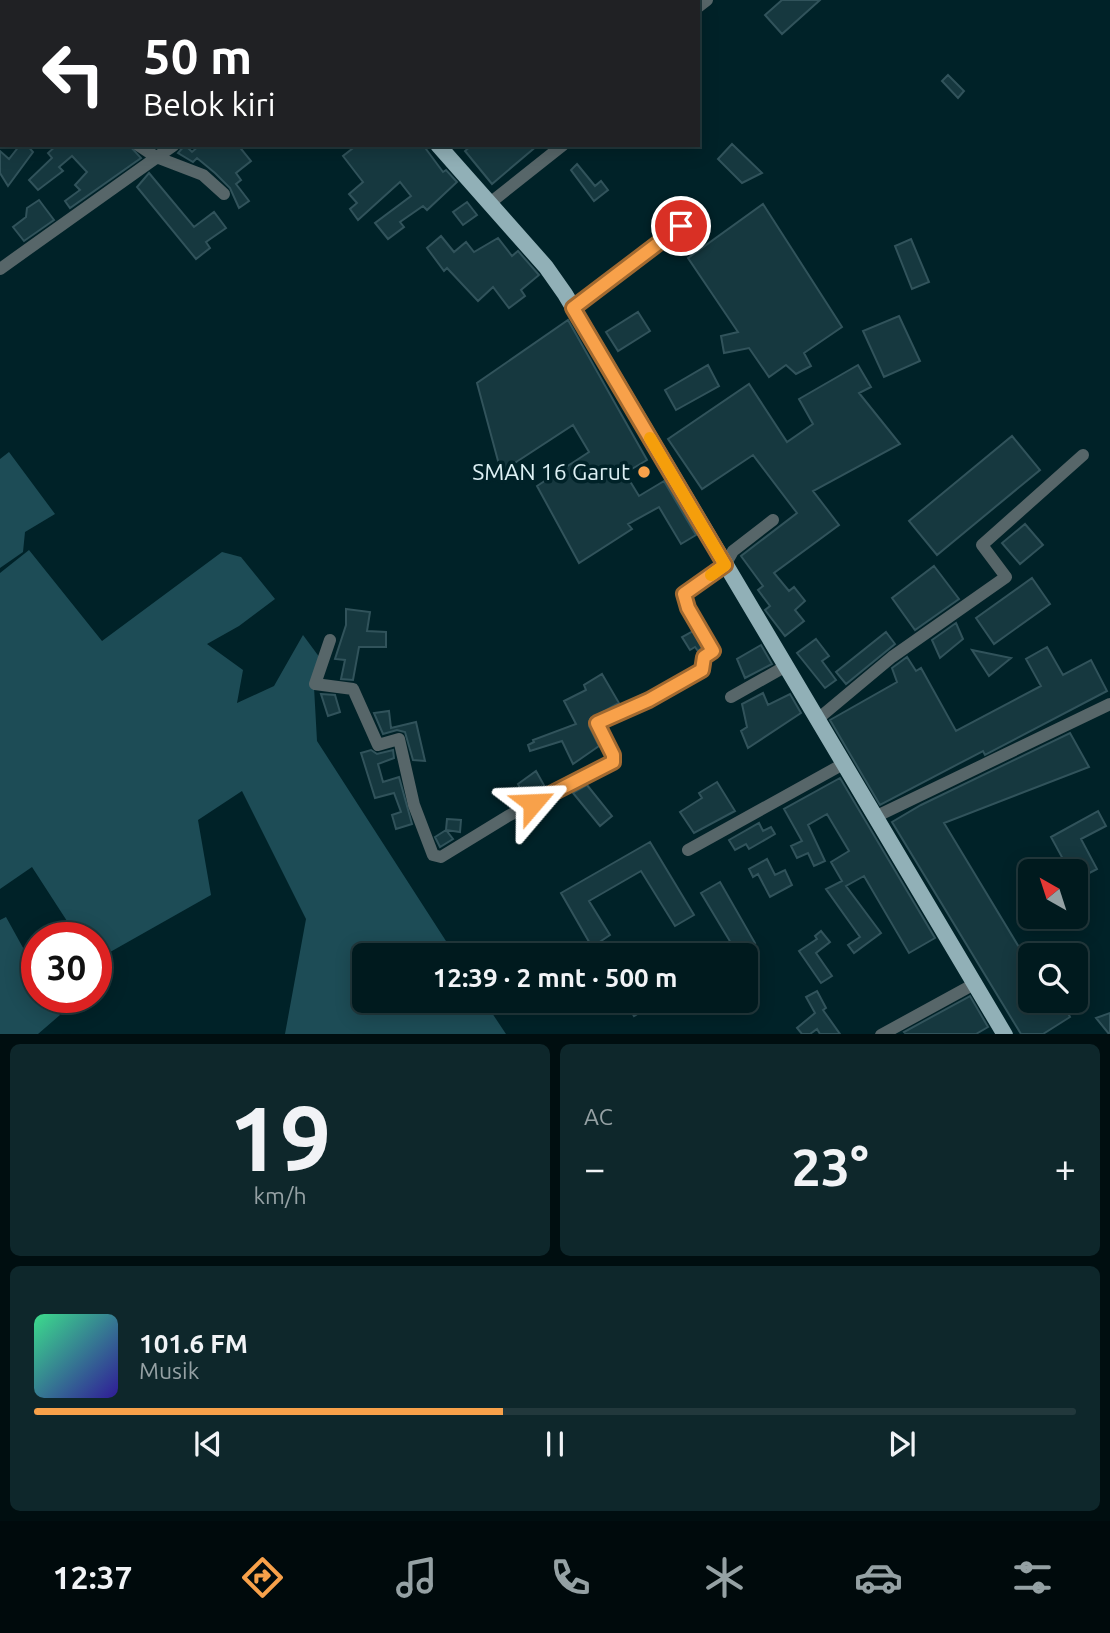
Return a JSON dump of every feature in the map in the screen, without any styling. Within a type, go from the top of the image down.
[{"type":"main road","points":[[440,147],[547,267],[1005,1034]]},
{"type":"street","points":[[141,147],[156,158],[196,172],[224,194]]},
{"type":"street","points":[[0,268],[171,147]]},
{"type":"street","points":[[490,203],[560,147]]},
{"type":"street","points":[[573,308],[681,226]]},
{"type":"street","points":[[819,719],[892,657],[1006,577],[982,545],[1083,456]]},
{"type":"street","points":[[330,640],[315,684],[353,689],[378,745],[399,739],[424,837],[433,855],[441,857],[508,816],[613,762],[613,755],[597,723],[649,700],[702,670],[704,657],[713,651],[712,645],[688,608],[684,594],[725,565],[733,551],[773,520]]},
{"type":"street","points":[[731,697],[786,666]]},
{"type":"street","points":[[877,816],[1110,704]]},
{"type":"street","points":[[688,850],[845,763]]},
{"type":"street","points":[[881,1034],[976,983]]},
{"type":"shaded area","points":[[9,452],[55,514],[25,532],[23,552],[0,568],[0,459]]},
{"type":"shaded area","points":[[29,550],[102,641],[222,552],[241,557],[275,599],[239,626],[207,644],[243,670],[237,703],[274,686],[303,635],[320,658],[314,687],[317,741],[447,943],[352,943],[352,1013],[492,1013],[506,1034],[285,1034],[306,919],[242,791],[198,820],[211,895],[112,951],[112,922],[68,922],[32,867],[0,889],[0,573]]},
{"type":"shaded area","points":[[6,917],[21,944],[21,1013],[60,1015],[38,1034],[0,1034],[0,920]]},
{"type":"building","points":[[782,0],[820,0],[782,34],[765,15]]},
{"type":"building","points":[[948,75],[964,91],[958,98],[942,81]]},
{"type":"building","points":[[732,144],[762,173],[742,183],[718,159]]},
{"type":"building","points":[[18,147],[29,147],[33,152],[8,186],[0,173],[0,151],[9,159]]},
{"type":"building","points":[[55,147],[131,147],[141,158],[70,208],[65,201],[80,190],[75,185],[87,172],[72,156],[59,167],[63,171],[38,190],[29,180],[52,158],[48,153]]},
{"type":"building","points":[[183,147],[192,152],[198,147],[240,147],[251,161],[236,173],[241,180],[236,184],[249,201],[239,208],[230,188],[215,173],[197,158],[193,162],[178,153]]},
{"type":"building","points":[[354,147],[424,147],[443,172],[446,170],[457,182],[427,210],[423,206],[400,222],[404,227],[388,239],[375,223],[411,196],[400,182],[358,220],[350,209],[357,203],[349,194],[363,182],[343,156]]},
{"type":"building","points":[[470,147],[536,147],[492,184],[465,151]]},
{"type":"building","points":[[577,164],[595,186],[601,181],[608,190],[594,201],[571,170]]},
{"type":"building","points":[[149,173],[194,227],[214,212],[226,228],[206,242],[210,248],[196,259],[137,187]]},
{"type":"building","points":[[39,200],[54,220],[24,241],[13,227],[26,217],[27,208]]},
{"type":"building","points":[[467,202],[477,215],[463,225],[453,212]]},
{"type":"building","points":[[763,204],[842,327],[804,353],[811,366],[796,374],[786,365],[769,377],[749,348],[724,353],[721,336],[738,332],[688,258]]},
{"type":"building","points":[[441,236],[454,252],[466,242],[474,252],[498,238],[512,256],[518,251],[539,275],[521,290],[525,296],[509,308],[493,287],[478,301],[447,268],[444,271],[427,248]]},
{"type":"building","points":[[911,239],[929,282],[912,289],[895,246]]},
{"type":"building","points":[[638,312],[650,331],[618,351],[606,332]]},
{"type":"building","points":[[899,316],[920,361],[884,377],[863,331]]},
{"type":"building","points":[[568,320],[647,460],[625,473],[639,496],[664,481],[696,535],[681,544],[659,507],[628,524],[632,529],[579,563],[537,486],[589,452],[573,425],[501,472],[477,383]]},
{"type":"building","points":[[708,365],[719,386],[676,410],[665,390]]},
{"type":"building","points":[[858,365],[871,387],[859,393],[900,444],[813,491],[839,525],[774,573],[789,591],[794,587],[805,601],[795,610],[804,621],[785,636],[765,610],[770,606],[758,590],[763,586],[741,556],[797,513],[753,455],[702,489],[668,439],[749,384],[787,442],[813,424],[799,399]]},
{"type":"building","points":[[1012,436],[1040,470],[937,555],[909,521]]},
{"type":"building","points":[[1025,524],[1043,545],[1020,564],[1002,543]]},
{"type":"building","points":[[934,566],[959,599],[915,630],[892,598]]},
{"type":"building","points":[[1032,578],[1050,604],[994,644],[976,618]]},
{"type":"building","points":[[346,609],[370,612],[367,631],[386,632],[386,647],[359,647],[353,680],[341,679],[345,660],[335,659],[346,625]]},
{"type":"building","points":[[956,623],[963,639],[940,658],[932,640]]},
{"type":"building","points":[[693,631],[703,647],[698,651],[695,647],[690,650],[682,637]]},
{"type":"building","points":[[886,632],[895,644],[846,684],[836,672]]},
{"type":"building","points":[[816,639],[829,656],[822,661],[836,680],[825,688],[797,653]]},
{"type":"building","points":[[761,645],[772,664],[745,678],[737,659]]},
{"type":"building","points":[[1047,647],[1063,675],[1091,660],[1107,691],[985,755],[983,751],[880,805],[830,720],[897,682],[892,668],[907,657],[916,671],[921,668],[956,731],[1041,686],[1026,659]]},
{"type":"building","points":[[972,650],[1011,658],[989,676]]},
{"type":"building","points":[[602,674],[619,703],[590,719],[589,726],[599,746],[573,764],[562,741],[530,751],[528,745],[534,742],[533,740],[576,724],[564,701],[586,690],[584,685]]},
{"type":"building","points":[[763,693],[768,705],[790,694],[801,713],[748,748],[741,731],[747,727],[742,704]]},
{"type":"building","points":[[321,694],[335,695],[340,712],[328,716]]},
{"type":"building","points":[[389,711],[391,728],[416,722],[425,761],[413,760],[405,732],[397,730],[383,734],[374,713]]},
{"type":"building","points":[[1070,733],[1089,767],[944,823],[1018,945],[1018,1013],[1068,1013],[1070,1017],[1043,1034],[1021,1034],[892,822],[921,805]]},
{"type":"building","points":[[371,750],[377,754],[393,750],[394,758],[378,764],[383,782],[399,777],[412,824],[396,829],[392,815],[401,812],[394,793],[375,798],[361,753]]},
{"type":"building","points":[[536,771],[545,787],[525,798],[518,784]]},
{"type":"building","points":[[840,778],[935,938],[909,953],[864,876],[846,886],[881,933],[854,953],[848,945],[860,937],[826,889],[842,881],[831,862],[849,851],[827,814],[808,825],[825,861],[814,866],[808,853],[797,858],[791,846],[802,841],[784,809]]},
{"type":"building","points":[[717,782],[735,811],[694,833],[680,812],[702,798],[699,793]]},
{"type":"building","points":[[587,785],[612,816],[600,826],[573,793]]},
{"type":"building","points":[[1098,811],[1106,826],[1081,839],[1097,869],[1088,874],[1088,859],[1063,859],[1051,837]]},
{"type":"building","points":[[447,819],[461,820],[460,832],[446,830]]},
{"type":"building","points":[[759,823],[763,831],[771,827],[775,834],[749,849],[746,844],[735,850],[729,840]]},
{"type":"building","points":[[446,830],[453,839],[440,847],[435,837]]},
{"type":"building","points":[[650,842],[694,915],[675,926],[641,871],[589,901],[610,935],[598,943],[590,943],[561,893]]},
{"type":"building","points":[[767,859],[775,875],[785,870],[792,885],[770,897],[758,874],[753,877],[749,869]]},
{"type":"building","points":[[720,882],[755,943],[731,943],[701,893]]},
{"type":"building","points":[[821,931],[830,942],[816,953],[832,976],[821,983],[799,951],[817,939],[815,936]]},
{"type":"building","points":[[817,991],[826,1008],[823,1010],[840,1034],[820,1034],[817,1029],[810,1034],[802,1034],[797,1028],[815,1013],[806,997]]},
{"type":"building","points":[[970,996],[988,1027],[976,1034],[904,1032]]},
{"type":"building","points":[[1110,1013],[1110,1034],[1109,1034],[1096,1018]]},
{"type":"slow traffic","points":[[650,438],[725,565],[711,575]]},
{"type":"place","name":"SMAN 16 Garut","points":[[644,472]]},
{"type":"route","points":[[533,803],[613,762],[613,755],[597,723],[649,700],[702,670],[704,657],[713,651],[712,645],[688,608],[684,594],[725,565],[573,308],[681,226]]}]
